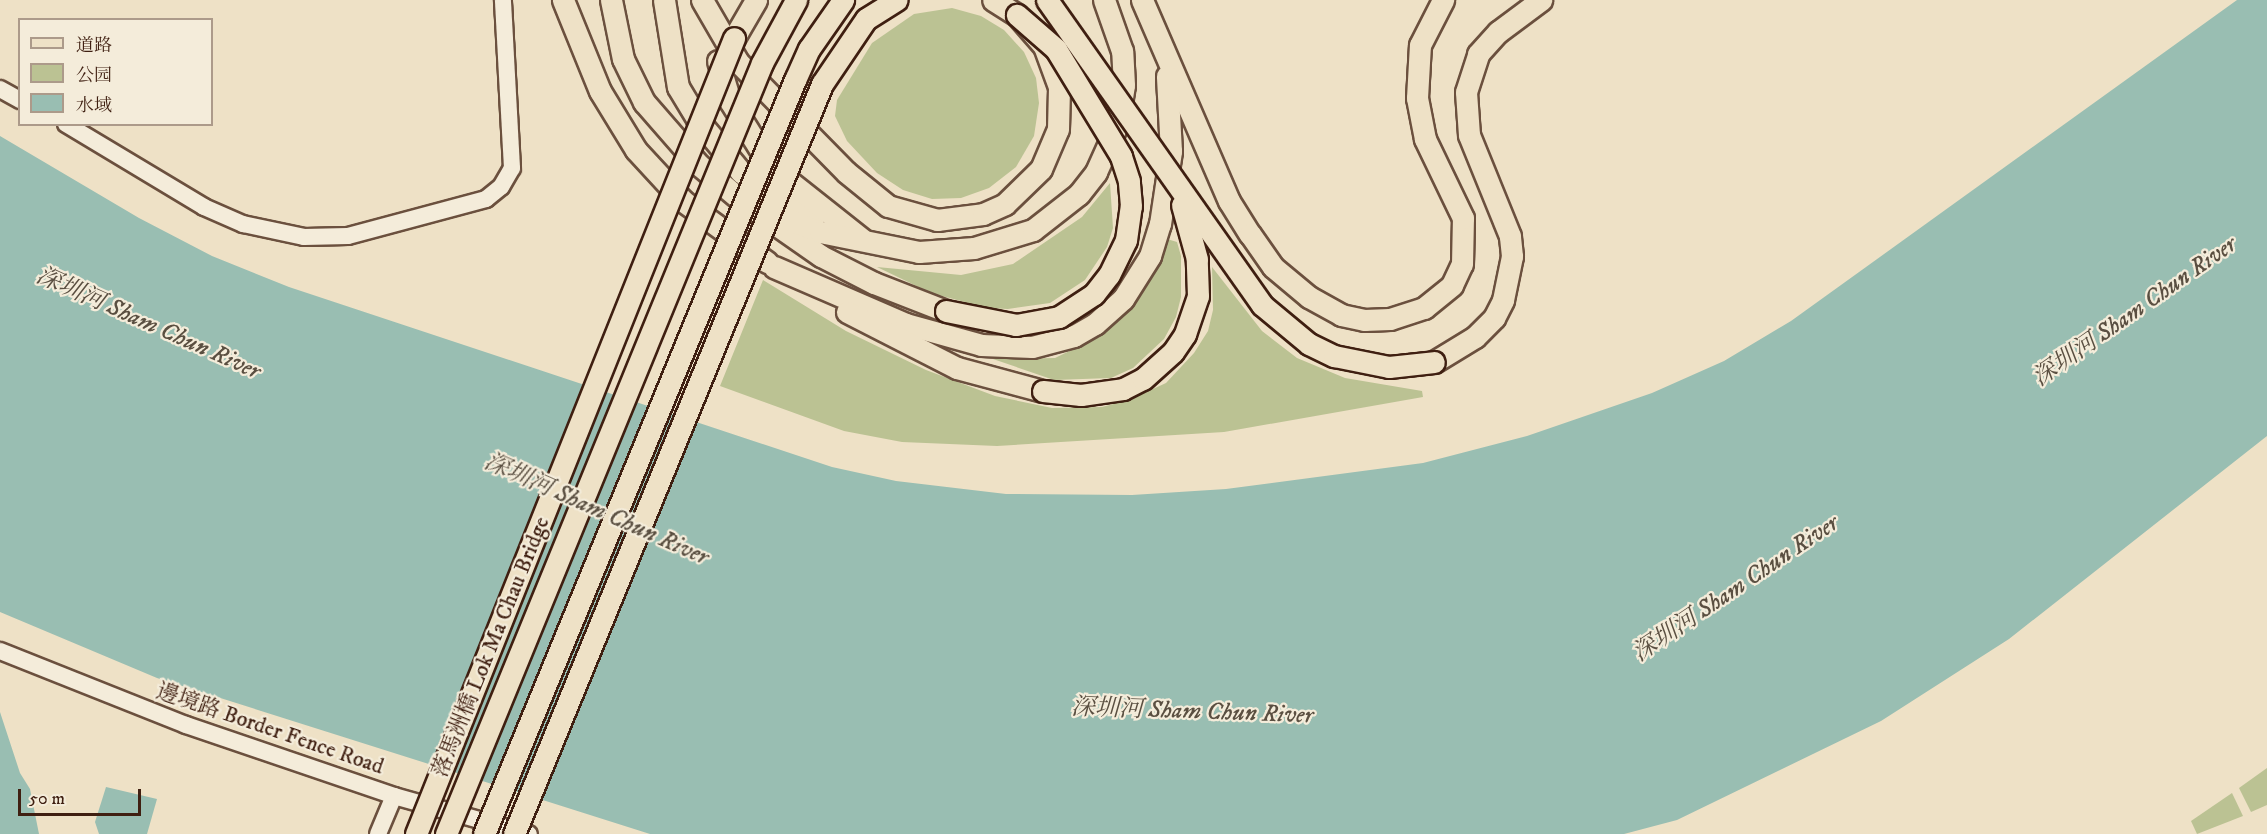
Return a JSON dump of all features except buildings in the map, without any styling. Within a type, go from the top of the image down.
[{"type":"main road","points":[[563,0],[600,91],[636,150],[683,201],[774,267],[919,351],[957,368],[1043,391],[1081,395],[1123,388],[1160,366],[1185,334],[1198,296],[1197,259],[1184,210],[1165,166]]},
{"type":"main road","points":[[611,0],[623,59],[644,102],[676,141],[742,201],[793,239],[848,271],[946,311],[1016,324],[1059,317],[1094,294],[1109,276],[1126,240],[1131,206],[1129,181],[1121,156],[1056,49],[1017,15],[993,0]]},
{"type":"main road","points":[[664,0],[678,87],[718,148],[768,194],[829,229],[868,243]]},
{"type":"main road","points":[[701,0],[730,101],[771,167],[868,243]]},
{"type":"main road","points":[[701,0],[738,62],[846,172],[888,206],[937,220],[983,214],[1026,188],[1051,150],[1061,109],[1053,63],[1038,37],[1017,15]]},
{"type":"main road","points":[[734,38],[750,0]]},
{"type":"main road","points":[[734,38],[756,0]]},
{"type":"main road","name":"落馬洲橋 Lok Ma Chau Bridge","points":[[446,834],[762,63],[796,0]]},
{"type":"main road","points":[[484,834],[809,49],[843,0]]},
{"type":"main road","points":[[514,834],[831,68],[866,19],[896,0]]},
{"type":"main road","points":[[1047,0],[1165,166],[1240,278],[1287,327],[1309,344],[1362,364],[1389,367],[1434,362],[1474,337],[1494,318],[1503,300],[1512,256],[1510,236],[1469,135],[1466,92],[1479,54],[1498,32],[1541,0]]},
{"type":"main road","points":[[742,201],[801,227],[919,252],[948,252],[1004,241],[1033,230],[1079,194],[1108,150],[1118,123],[1124,85],[1122,51],[1104,0]]},
{"type":"main road","points":[[774,267],[906,324],[981,345],[1032,347],[1074,336],[1095,324],[1123,298],[1150,256],[1166,196],[1171,151],[1170,93],[1155,35],[1140,0]]},
{"type":"main road","points":[[1140,0],[1229,201],[1273,267],[1309,297],[1341,315],[1364,320],[1396,317],[1424,308],[1452,285],[1462,264],[1463,218],[1425,139],[1416,98],[1420,45],[1443,0]]},
{"type":"main road","name":"落馬洲橋 Lok Ma Chau Bridge","points":[[416,834],[734,38]]},
{"type":"street","points":[[70,126],[114,150],[204,207],[243,224],[304,237],[348,236],[486,199],[501,187],[512,168],[503,0]]},
{"type":"street","points":[[0,89],[18,99]]},
{"type":"street","name":"邊境路 Border Fence Road","points":[[0,651],[186,725],[394,796],[529,834]]},
{"type":"street","points":[[378,834],[394,796]]},
{"type":"green space","points":[[952,8],[981,16],[1004,30],[1024,52],[1036,78],[1039,103],[1034,136],[1016,167],[989,188],[961,198],[932,199],[903,190],[877,173],[847,141],[835,116],[837,100],[872,43],[914,14]]},
{"type":"green space","points":[[1110,183],[1113,228],[1107,247],[1085,280],[1050,303],[1008,309],[987,308],[931,293],[877,267],[961,275],[1013,264],[1082,217]]},
{"type":"green space","points":[[1167,239],[1177,242],[1181,256],[1181,297],[1176,317],[1164,339],[1133,368],[1111,378],[1054,380],[993,359],[1055,358],[1098,337],[1119,321],[1147,285]]},
{"type":"green space","points":[[1212,267],[1262,331],[1297,358],[1345,378],[1422,391],[1423,397],[1224,432],[997,446],[902,442],[844,431],[720,386],[763,280],[846,331],[926,370],[995,396],[1052,408],[1102,407],[1129,400],[1166,383],[1194,353],[1208,331],[1213,310]]},
{"type":"green space","points":[[2267,768],[2267,805],[2251,812],[2239,788]]},
{"type":"green space","points":[[2232,793],[2243,816],[2197,834],[2191,821]]},
{"type":"water","name":"深圳河 Sham Chun River","points":[[2237,0],[2267,0],[2267,436],[2009,639],[1881,721],[1677,820],[1624,834],[650,834],[157,678],[0,612],[0,136],[139,218],[212,256],[289,287],[832,467],[896,481],[1006,494],[1132,495],[1226,489],[1423,463],[1527,436],[1652,393],[1724,361],[1791,321]]},
{"type":"water","points":[[0,712],[20,773],[30,789],[39,834],[0,834]]},
{"type":"water","points":[[106,787],[157,799],[147,834],[99,834],[95,822]]}]
